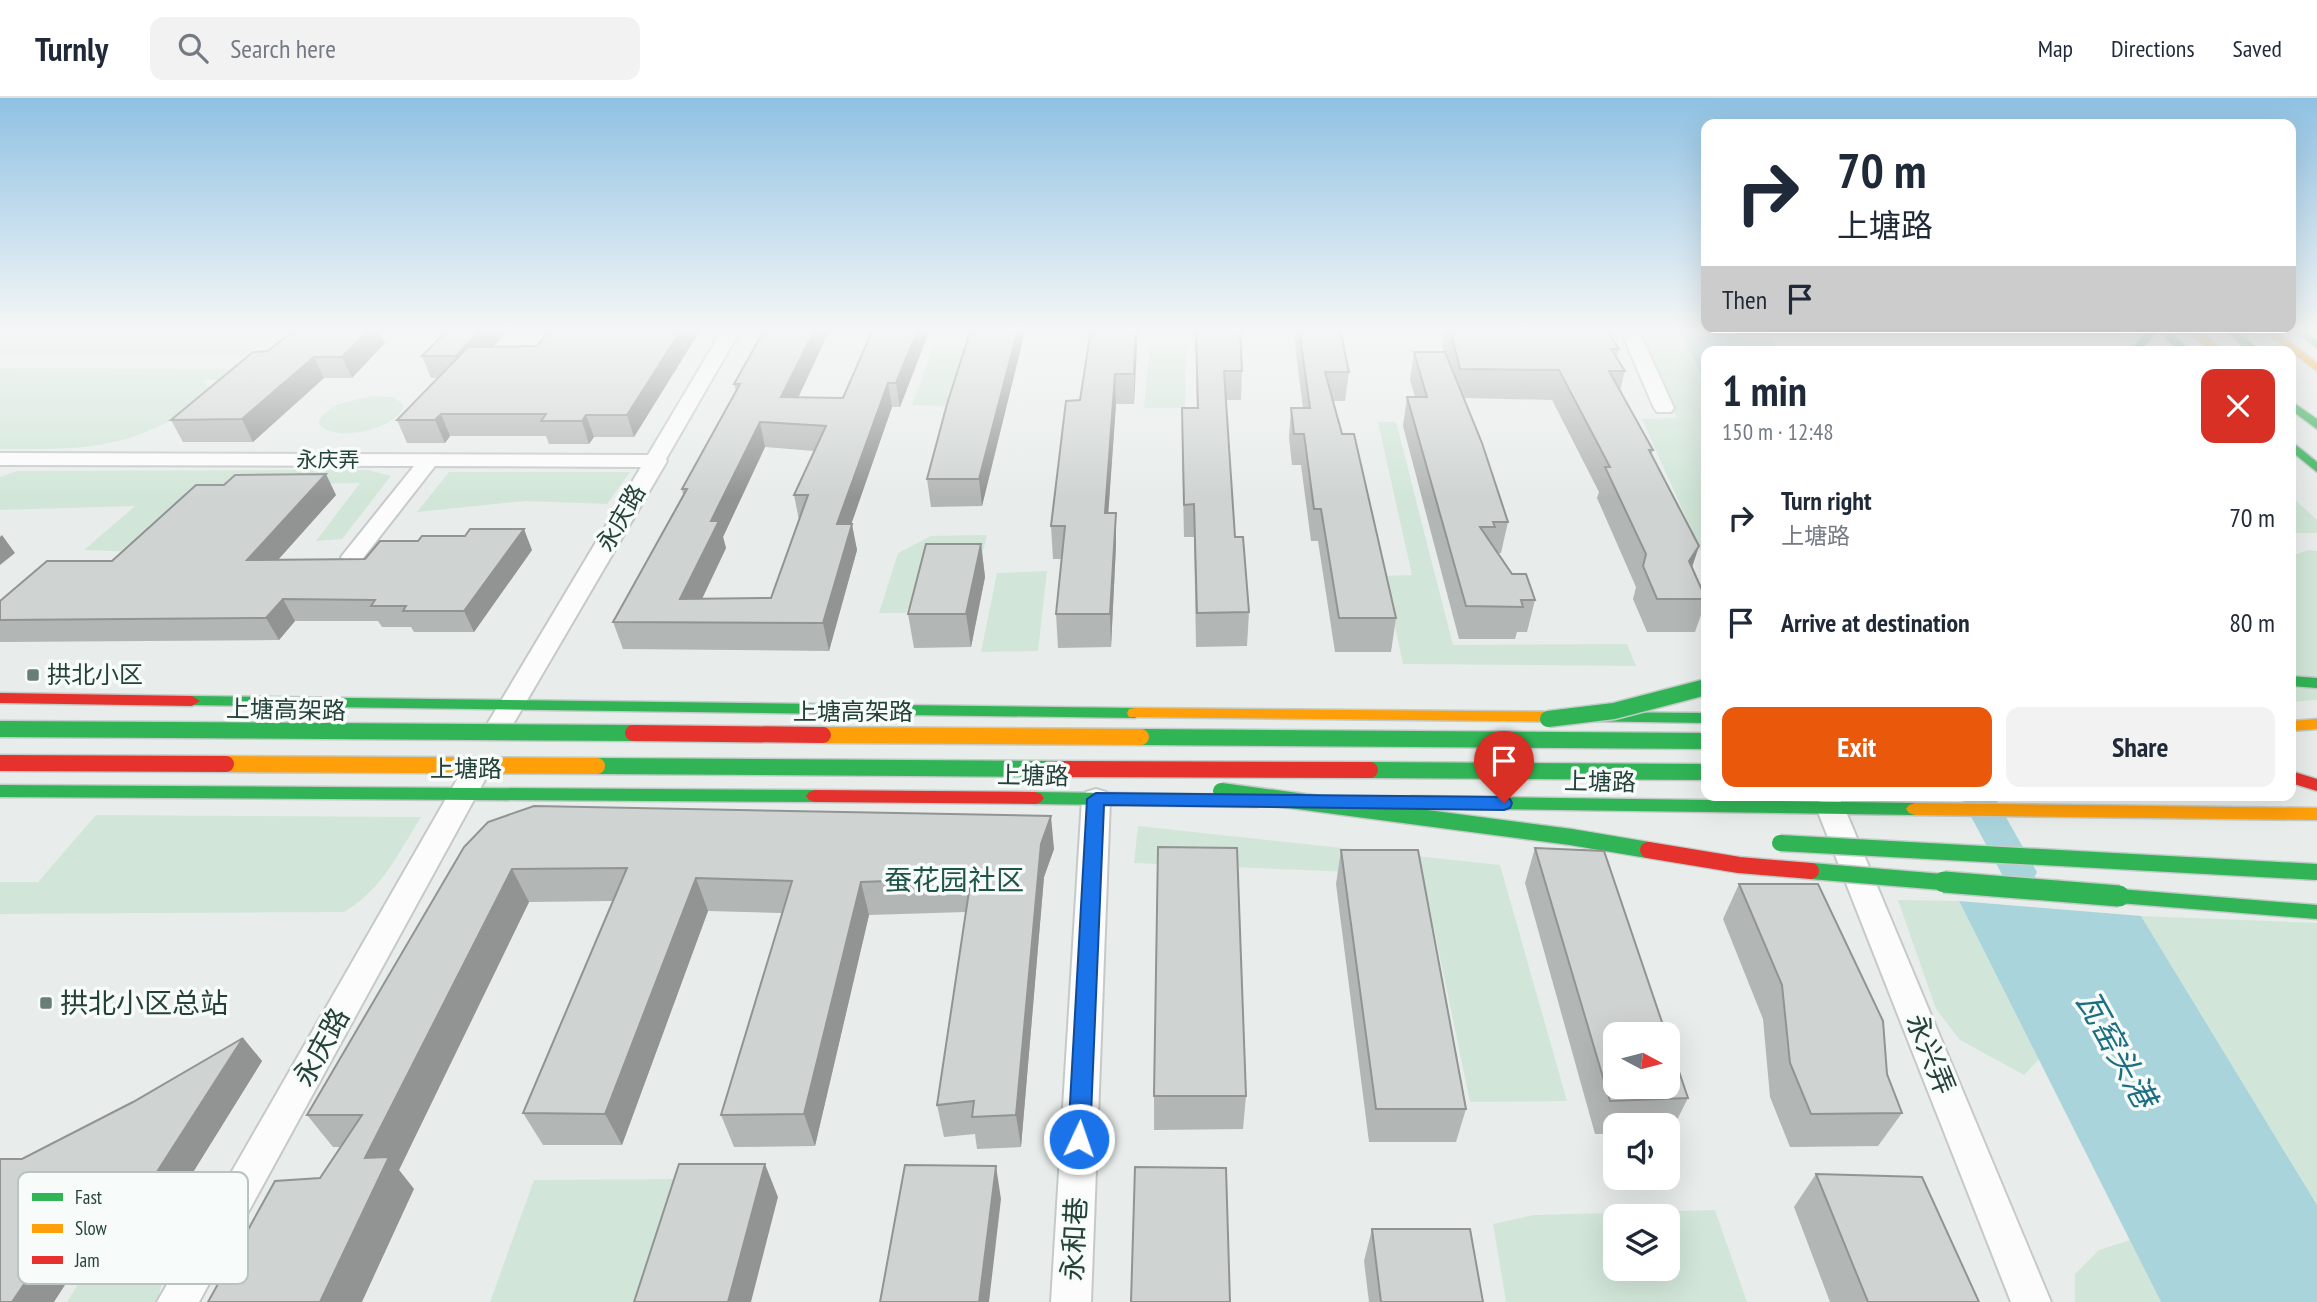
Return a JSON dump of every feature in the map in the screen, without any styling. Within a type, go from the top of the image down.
[{"type":"main road","points":[[2296,408],[2317,425]]},
{"type":"main road","points":[[2296,415],[2317,434]]},
{"type":"main road","points":[[2296,450],[2317,470]]},
{"type":"main road","points":[[2296,463],[2317,470]]},
{"type":"main road","points":[[2296,681],[2317,683]]},
{"type":"main road","points":[[928,735],[1059,719],[1563,719],[1615,711],[1701,688]]},
{"type":"main road","points":[[0,698],[509,707],[1701,718]]},
{"type":"main road","points":[[2296,727],[2317,726]]},
{"type":"main road","name":"上塘高架路","points":[[0,729],[1701,741]]},
{"type":"main road","points":[[0,763],[1701,772]]},
{"type":"main road","points":[[1063,770],[1571,837],[1739,865],[2317,912]]},
{"type":"main road","points":[[2296,775],[2317,774]]},
{"type":"main road","points":[[2296,777],[2317,785]]},
{"type":"main road","name":"上塘路","points":[[0,791],[465,792],[2317,814]]},
{"type":"main road","points":[[1571,837],[1691,840]]},
{"type":"main road","points":[[1758,842],[2317,872]]},
{"type":"street","name":"永庆路","points":[[248,1176],[465,792],[509,707],[700,385]]},
{"type":"street","points":[[1654,385],[1664,408]]},
{"type":"street","name":"永庆弄","points":[[0,459],[324,454],[429,461],[656,461]]},
{"type":"street","points":[[352,557],[429,461]]},
{"type":"street","name":"永和巷","points":[[1071,1302],[1096,799]]},
{"type":"street","name":"永兴弄","points":[[1830,807],[2031,1302]]},
{"type":"street","name":"永庆路","points":[[177,1302],[187,1284]]},
{"type":"green space","points":[[0,385],[209,387],[204,398],[185,413],[130,438],[69,448],[0,449]]},
{"type":"green space","points":[[920,385],[955,385],[948,406],[912,405]]},
{"type":"green space","points":[[1146,385],[1185,385],[1185,408],[1144,408]]},
{"type":"green space","points":[[1664,385],[1701,385],[1701,552],[1642,419],[1677,418]]},
{"type":"green space","points":[[372,396],[395,397],[404,406],[390,421],[364,431],[338,433],[319,424],[320,418],[334,406]]},
{"type":"green space","points":[[1378,422],[1396,422],[1453,645],[1627,644],[1636,666],[1403,664],[1384,576],[1412,575]]},
{"type":"green space","points":[[368,470],[391,476],[342,539],[316,541],[360,483],[214,486],[139,552],[84,550],[135,506],[0,510],[0,477],[17,471]]},
{"type":"green space","points":[[449,472],[630,472],[607,504],[526,501],[417,512]]},
{"type":"green space","points":[[2296,501],[2317,520],[2317,533],[2296,533]]},
{"type":"green space","points":[[987,535],[980,564],[926,565],[906,613],[879,613],[898,553],[931,536]]},
{"type":"green space","points":[[2309,550],[2317,551],[2317,700],[2296,702],[2296,554]]},
{"type":"green space","points":[[1047,571],[1038,651],[981,652],[997,573]]},
{"type":"green space","points":[[96,815],[421,817],[379,882],[344,912],[0,914],[0,882],[38,882]]},
{"type":"green space","points":[[1138,826],[1500,865],[1567,1101],[1470,1102],[1423,875],[1134,863]]},
{"type":"green space","points":[[1898,900],[1959,901],[2039,1059],[2024,1075],[1960,1040],[1936,1009]]},
{"type":"green space","points":[[2141,916],[2317,923],[2317,1205]]},
{"type":"green space","points":[[685,1179],[645,1302],[490,1302],[534,1180]]},
{"type":"green space","points":[[1715,1210],[1747,1302],[1506,1302],[1493,1224],[1534,1215],[1603,1213],[1603,1281],[1680,1281],[1680,1211]]},
{"type":"green space","points":[[2130,1240],[2161,1302],[2075,1302],[2075,1274],[2099,1250]]},
{"type":"green space","points":[[78,1284],[162,1284],[157,1302],[67,1302]]},
{"type":"water","points":[[1959,901],[2141,916],[2317,1205],[2317,1302],[2161,1302]]},
{"type":"building","points":[[213,385],[281,385],[242,419],[171,420]]},
{"type":"building","points":[[431,385],[646,385],[627,415],[586,415],[582,421],[541,421],[546,414],[441,414],[435,420],[397,420]]},
{"type":"building","points":[[739,385],[787,385],[781,397],[843,398],[849,385],[887,385],[837,524],[852,524],[823,623],[613,622],[687,489],[682,489]],"holes":[[[760,422],[826,426],[794,495],[808,495],[771,598],[680,599],[719,521],[711,521]]]},
{"type":"building","points":[[953,385],[1003,385],[979,479],[927,479]]},
{"type":"building","points":[[1082,385],[1114,385],[1105,513],[1116,513],[1110,614],[1056,614],[1065,526],[1051,526],[1066,401],[1080,400]]},
{"type":"building","points":[[1197,385],[1225,385],[1235,537],[1243,537],[1249,612],[1197,613],[1194,504],[1184,505],[1182,408],[1198,408]]},
{"type":"building","points":[[1307,385],[1329,385],[1342,434],[1354,434],[1396,618],[1339,618],[1321,509],[1314,509],[1304,434],[1294,434],[1291,408],[1310,408]]},
{"type":"building","points":[[1424,385],[1458,385],[1482,443],[1508,522],[1493,522],[1495,527],[1480,527],[1512,574],[1526,574],[1535,600],[1521,600],[1523,607],[1466,606],[1407,397],[1427,397]]},
{"type":"building","points":[[1567,385],[1617,385],[1653,450],[1649,450],[1699,546],[1689,561],[1701,588],[1701,599],[1657,599],[1643,566],[1646,554],[1605,467],[1610,467]]},
{"type":"building","points":[[326,474],[247,560],[365,559],[380,541],[418,541],[422,536],[465,536],[470,529],[524,529],[464,611],[403,611],[406,606],[371,606],[375,600],[283,599],[266,618],[0,620],[0,601],[47,561],[112,561],[196,485],[224,485],[235,475]]},
{"type":"building","points":[[926,544],[981,544],[966,614],[908,614]]},
{"type":"building","points":[[534,806],[1051,816],[1041,844],[1016,1115],[972,1117],[974,1101],[937,1105],[971,878],[861,882],[804,1114],[721,1115],[792,881],[696,878],[605,1114],[523,1113],[627,868],[512,869],[365,1158],[389,1157],[320,1302],[208,1302],[218,1284],[248,1284],[248,1230],[275,1181],[320,1178],[362,1115],[307,1115],[464,847],[488,822]]},
{"type":"building","points":[[1158,847],[1237,848],[1246,1096],[1154,1096]]},
{"type":"building","points":[[1535,848],[1604,851],[1662,1022],[1603,1022],[1603,1077]]},
{"type":"building","points":[[1341,850],[1418,850],[1466,1109],[1376,1109]]},
{"type":"building","points":[[1739,884],[1818,884],[1883,1021],[1887,1074],[1902,1113],[1811,1114],[1790,1063],[1782,985]]},
{"type":"building","points":[[243,1038],[157,1172],[18,1172],[18,1284],[24,1284],[12,1302],[0,1302],[0,1159],[22,1159],[133,1102]]},
{"type":"building","points":[[1680,1074],[1688,1098],[1680,1098]]},
{"type":"building","points":[[1609,1099],[1662,1099],[1610,1101]]},
{"type":"building","points":[[679,1164],[765,1164],[728,1302],[634,1302]]},
{"type":"building","points":[[905,1165],[996,1166],[979,1302],[880,1302]]},
{"type":"building","points":[[1135,1167],[1226,1168],[1230,1302],[1131,1302]]},
{"type":"building","points":[[1816,1174],[1922,1177],[1979,1302],[1868,1302]]},
{"type":"building","points":[[1372,1229],[1470,1229],[1483,1302],[1381,1302]]},
{"type":"waterway","name":"瓦窑头港","points":[[1980,801],[2019,872]]},
{"type":"traffic: fast","points":[[2296,408],[2317,425]]},
{"type":"traffic: fast","points":[[2296,449],[2317,468]]},
{"type":"traffic: fast","points":[[2296,681],[2317,683]]},
{"type":"traffic: fast","points":[[1548,719],[1614,711],[1701,688]]},
{"type":"traffic: fast","points":[[192,701],[1135,713]]},
{"type":"traffic: fast","points":[[1584,717],[1701,718]]},
{"type":"traffic: fast","points":[[0,729],[633,733]]},
{"type":"traffic: fast","points":[[1141,737],[1701,741]]},
{"type":"traffic: fast","points":[[597,766],[1061,769]]},
{"type":"traffic: fast","points":[[1370,770],[1701,772]]},
{"type":"traffic: fast","points":[[0,791],[815,796]]},
{"type":"traffic: fast","points":[[1221,791],[1571,837],[1648,850]]},
{"type":"traffic: fast","points":[[1035,798],[1257,801]]},
{"type":"traffic: fast","points":[[1412,802],[1915,809]]},
{"type":"traffic: fast","points":[[1780,843],[2317,872]]},
{"type":"traffic: fast","points":[[1811,871],[2119,896]]},
{"type":"traffic: fast","points":[[2119,896],[2317,912]]},
{"type":"traffic: slow","points":[[1135,713],[1584,717]]},
{"type":"traffic: slow","points":[[2296,726],[2317,724]]},
{"type":"traffic: slow","points":[[823,735],[1141,737]]},
{"type":"traffic: slow","points":[[226,764],[597,766]]},
{"type":"traffic: slow","points":[[1915,809],[2144,812]]},
{"type":"traffic: slow","points":[[2144,812],[2317,814]]},
{"type":"traffic: jam","points":[[0,698],[192,701]]},
{"type":"traffic: jam","points":[[633,733],[823,735]]},
{"type":"traffic: jam","points":[[0,763],[226,764]]},
{"type":"traffic: jam","points":[[1061,769],[1370,770]]},
{"type":"traffic: jam","points":[[2296,779],[2317,785]]},
{"type":"traffic: jam","points":[[815,796],[1035,798]]},
{"type":"traffic: jam","points":[[1648,850],[1739,865],[1811,871]]},
{"type":"place","name":"拱北小区","points":[[33,675]]},
{"type":"place","name":"拱北小区总站","points":[[46,1003]]},
{"type":"district","name":"蚕花园社区","points":[[954,880]]},
{"type":"route","points":[[1079,1139],[1096,799],[1504,803]]}]
